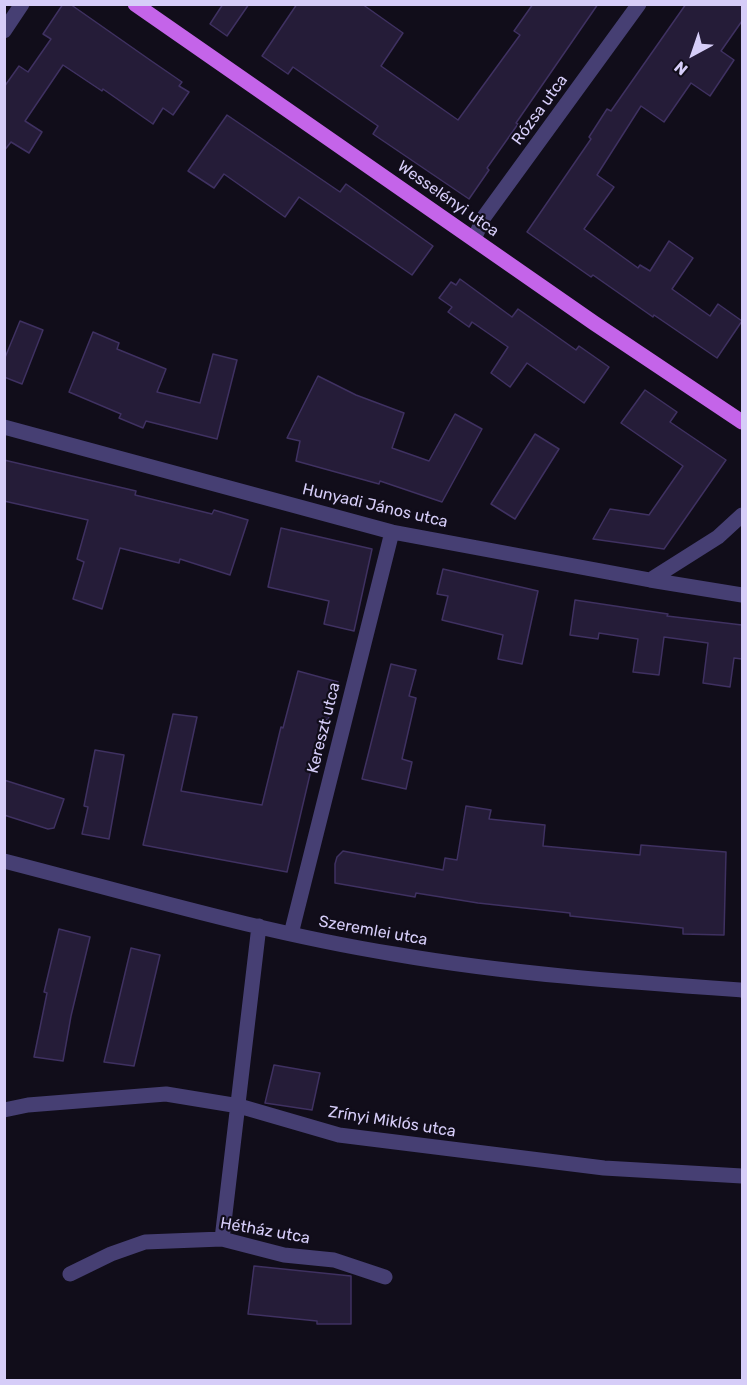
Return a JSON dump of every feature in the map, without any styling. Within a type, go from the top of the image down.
[{"type":"main road","name":"Wesselényi utca","points":[[135,4],[594,323],[742,422]]},
{"type":"street","points":[[4,31],[22,4]]},
{"type":"street","name":"Rózsa utca","points":[[474,239],[484,217],[639,4]]},
{"type":"street","name":"Hunyadi János utca","points":[[4,427],[392,532],[742,595]]},
{"type":"street","points":[[650,580],[718,537],[742,515]]},
{"type":"street","name":"Kereszt utca","points":[[291,934],[392,532]]},
{"type":"street","name":"Szeremlei utca","points":[[4,861],[291,934],[394,954],[563,977],[742,990]]},
{"type":"street","points":[[222,1239],[259,926]]},
{"type":"street","name":"Zrínyi Miklós utca","points":[[4,1110],[28,1105],[166,1094],[239,1107],[339,1135],[603,1168],[742,1176]]},
{"type":"street","name":"Hétház utca","points":[[70,1274],[111,1254],[145,1242],[222,1239],[284,1255],[334,1260],[385,1277]]},
{"type":"building","points":[[63,4],[70,4],[182,82],[179,86],[189,92],[173,115],[163,108],[153,124],[103,89],[102,91],[63,65],[25,121],[42,132],[29,153],[11,142],[4,151],[4,87],[19,66],[28,72],[51,39],[43,34]]},
{"type":"building","points":[[223,4],[249,4],[227,36],[210,24]]},
{"type":"building","points":[[297,4],[362,4],[403,33],[381,66],[458,120],[520,35],[514,31],[533,4],[598,4],[516,123],[518,124],[487,168],[489,170],[469,199],[373,134],[378,126],[293,67],[288,74],[262,56]]},
{"type":"building","points":[[686,4],[742,4],[742,21],[721,51],[734,60],[710,96],[691,83],[664,122],[641,106],[597,175],[614,187],[584,229],[638,268],[640,265],[650,271],[669,241],[693,258],[672,289],[710,316],[718,304],[742,321],[717,358],[593,275],[591,277],[527,232],[591,139],[589,137],[607,109],[611,111]]},
{"type":"building","points":[[227,115],[340,192],[346,184],[433,246],[412,275],[299,197],[285,217],[224,174],[214,188],[188,171]]},
{"type":"building","points":[[460,279],[512,317],[518,309],[576,350],[579,346],[609,367],[584,403],[527,363],[510,387],[491,373],[508,347],[472,322],[469,327],[448,312],[452,307],[439,298],[451,282],[456,285]]},
{"type":"building","points":[[20,321],[43,330],[22,384],[4,377],[4,360]]},
{"type":"building","points":[[93,332],[119,343],[117,349],[166,369],[157,392],[200,403],[213,354],[237,360],[217,439],[146,421],[143,428],[119,418],[121,414],[69,392]]},
{"type":"building","points":[[318,376],[356,395],[404,413],[392,448],[429,461],[455,414],[482,429],[442,502],[380,481],[379,484],[296,461],[300,441],[287,438]]},
{"type":"building","points":[[645,390],[677,412],[670,422],[726,460],[664,549],[593,539],[610,509],[649,515],[683,466],[621,423]]},
{"type":"building","points":[[535,434],[559,449],[515,519],[491,504]]},
{"type":"building","points":[[4,460],[136,491],[135,495],[212,514],[214,510],[248,520],[230,575],[180,559],[179,563],[120,548],[102,609],[73,599],[84,562],[77,559],[88,520],[4,501]]},
{"type":"building","points":[[281,528],[372,549],[354,631],[324,624],[329,601],[268,587]]},
{"type":"building","points":[[443,569],[538,591],[522,664],[498,659],[503,635],[442,620],[448,596],[437,594]]},
{"type":"building","points":[[575,600],[668,614],[667,616],[742,625],[742,659],[734,658],[730,687],[703,683],[708,643],[664,637],[659,675],[633,672],[638,639],[599,633],[598,639],[570,635]]},
{"type":"building","points":[[391,664],[416,670],[409,696],[416,698],[402,759],[412,762],[406,789],[362,779]]},
{"type":"building","points":[[298,671],[338,682],[328,720],[323,719],[287,872],[143,845],[173,714],[197,717],[181,791],[262,805],[281,727],[283,728]]},
{"type":"building","points":[[95,750],[124,755],[109,839],[82,834],[88,807],[84,806]]},
{"type":"building","points":[[4,780],[64,799],[54,828],[48,829],[4,815]]},
{"type":"building","points":[[466,806],[491,810],[489,819],[545,825],[543,846],[640,855],[641,845],[726,852],[724,935],[683,934],[683,928],[570,916],[570,913],[478,903],[416,893],[415,897],[335,883],[335,864],[337,857],[343,851],[443,870],[445,858],[457,860]]},
{"type":"building","points":[[59,929],[90,937],[63,1061],[34,1057],[47,993],[44,992]]},
{"type":"building","points":[[131,948],[160,955],[134,1066],[104,1062]]},
{"type":"building","points":[[274,1065],[320,1073],[312,1110],[265,1103]]},
{"type":"building","points":[[254,1266],[351,1276],[351,1324],[317,1324],[317,1321],[248,1314]]}]
